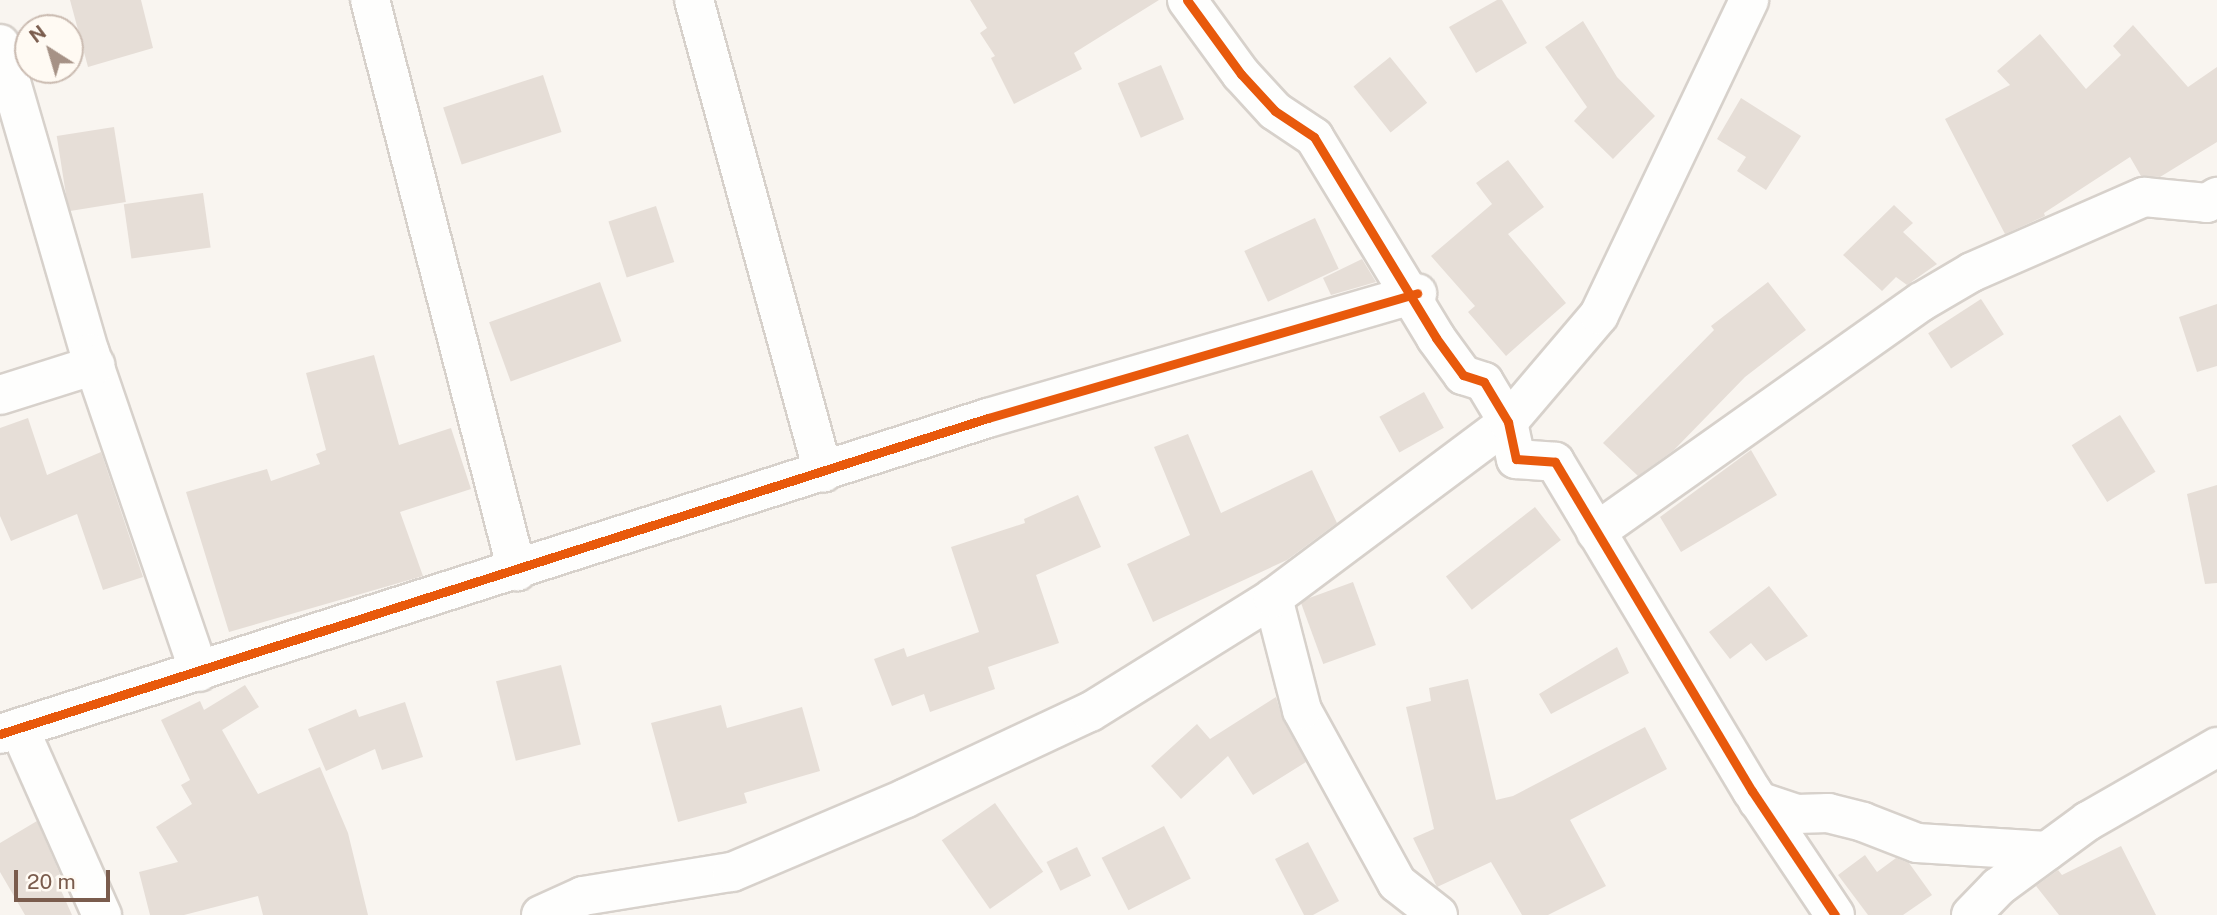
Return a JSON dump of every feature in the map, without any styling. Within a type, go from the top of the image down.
[{"type":"street","points":[[370,0],[517,571]]},
{"type":"street","points":[[694,0],[823,473]]},
{"type":"street","points":[[1187,0],[1241,74],[1275,111],[1314,137],[1384,257],[1463,375],[1484,382],[1508,422],[1516,459],[1555,462],[1758,801],[1835,915]]},
{"type":"street","points":[[541,915],[583,896],[732,872],[894,803],[1090,712],[1273,598],[1508,422],[1599,314],[1749,0]]},
{"type":"street","points":[[0,44],[95,365],[199,672]]},
{"type":"street","points":[[1596,532],[1900,317],[1972,272],[2144,197],[2207,203],[2217,197]]},
{"type":"street","points":[[102,915],[10,731],[517,571],[988,418],[1418,305]]},
{"type":"street","points":[[0,395],[95,365]]},
{"type":"street","points":[[1273,598],[1302,710],[1397,883],[1438,915]]},
{"type":"street","points":[[1971,915],[1998,887],[2088,821],[2217,747]]},
{"type":"street","points":[[1758,801],[1797,814],[1828,813],[1863,822],[1917,843],[2047,851]]},
{"type":"building","points":[[70,0],[141,0],[153,48],[88,67],[84,52],[84,14],[74,14]]},
{"type":"building","points":[[970,0],[1159,0],[1074,53],[1082,69],[1014,104],[991,58],[995,56],[980,33],[987,28]]},
{"type":"building","points":[[1497,0],[1502,0],[1527,43],[1476,73],[1449,27]]},
{"type":"building","points":[[1583,21],[1617,77],[1655,116],[1613,159],[1574,121],[1587,107],[1545,47]]},
{"type":"building","points":[[2133,25],[2188,87],[2217,67],[2217,142],[2160,177],[2141,176],[2130,157],[2044,213],[2045,216],[2005,234],[1945,119],[2010,85],[1997,71],[2040,34],[2086,89],[2121,55],[2113,46]]},
{"type":"building","points":[[1390,57],[1427,103],[1391,132],[1353,87]]},
{"type":"building","points":[[1161,65],[1184,119],[1141,138],[1118,83]]},
{"type":"building","points":[[543,75],[562,132],[462,165],[443,107]]},
{"type":"building","points":[[1741,98],[1801,136],[1766,190],[1737,171],[1746,157],[1717,139]]},
{"type":"building","points":[[114,127],[126,202],[69,211],[57,136]]},
{"type":"building","points":[[1508,160],[1544,207],[1508,234],[1566,303],[1506,356],[1468,312],[1475,306],[1431,256],[1492,204],[1476,183]]},
{"type":"building","points":[[203,193],[211,247],[131,259],[124,204]]},
{"type":"building","points":[[1894,205],[1913,223],[1903,232],[1937,264],[1907,285],[1896,277],[1882,291],[1843,255]]},
{"type":"building","points":[[656,206],[674,262],[627,278],[608,221]]},
{"type":"building","points":[[1315,218],[1339,269],[1268,302],[1244,251]]},
{"type":"building","points":[[1362,259],[1376,282],[1331,295],[1323,278]]},
{"type":"building","points":[[600,282],[622,341],[511,382],[489,322]]},
{"type":"building","points":[[1768,282],[1806,330],[1745,377],[1674,450],[1638,476],[1603,443],[1714,330],[1711,326]]},
{"type":"building","points":[[1981,299],[2004,334],[1951,369],[1928,333]]},
{"type":"building","points":[[2217,304],[2217,366],[2197,372],[2179,317]]},
{"type":"building","points":[[374,355],[399,445],[451,428],[471,489],[400,512],[423,576],[229,632],[186,492],[267,469],[271,481],[320,464],[316,454],[326,450],[306,373]]},
{"type":"building","points":[[1424,392],[1444,428],[1399,453],[1379,417]]},
{"type":"building","points":[[2120,415],[2156,472],[2107,502],[2072,445]]},
{"type":"building","points":[[28,418],[47,475],[101,452],[143,577],[103,590],[77,514],[11,541],[0,516],[0,428]]},
{"type":"building","points":[[1188,434],[1221,513],[1312,470],[1337,523],[1287,560],[1153,622],[1127,564],[1190,535],[1154,447]]},
{"type":"building","points":[[1751,450],[1777,495],[1681,552],[1660,517]]},
{"type":"building","points":[[2217,485],[2217,583],[2205,584],[2187,494]]},
{"type":"building","points":[[1078,495],[1101,547],[1036,575],[1059,643],[988,667],[995,689],[930,712],[924,694],[892,706],[874,659],[904,648],[907,657],[979,632],[951,547],[1025,523],[1024,519]]},
{"type":"building","points":[[1535,507],[1561,540],[1472,610],[1446,577]]},
{"type":"building","points":[[1353,582],[1376,645],[1323,664],[1300,601]]},
{"type":"building","points":[[1769,586],[1808,636],[1766,661],[1751,643],[1730,659],[1709,632]]},
{"type":"building","points":[[1617,647],[1629,673],[1551,714],[1539,694]]},
{"type":"building","points":[[561,665],[581,745],[516,761],[496,681]]},
{"type":"building","points":[[1468,679],[1496,800],[1513,796],[1645,727],[1667,769],[1570,820],[1606,886],[1548,915],[1522,915],[1491,862],[1437,887],[1413,838],[1434,829],[1406,707],[1431,701],[1429,688]]},
{"type":"building","points":[[245,685],[259,707],[222,730],[258,794],[320,767],[348,833],[368,915],[263,915],[258,896],[184,915],[150,915],[139,872],[178,862],[156,827],[192,804],[181,785],[190,780],[161,720],[200,701],[204,710]]},
{"type":"building","points":[[1276,697],[1283,720],[1306,762],[1253,795],[1228,756],[1181,799],[1151,766],[1197,724],[1210,739]]},
{"type":"building","points":[[405,702],[423,757],[382,770],[375,749],[326,771],[308,729],[356,709],[359,717]]},
{"type":"building","points":[[721,705],[727,728],[802,707],[820,771],[744,793],[747,803],[678,822],[651,723]]},
{"type":"building","points":[[995,803],[1043,872],[990,909],[942,840]]},
{"type":"building","points":[[37,821],[60,874],[55,877],[72,915],[25,915],[0,872],[0,843]]},
{"type":"building","points":[[1164,826],[1191,879],[1128,910],[1102,858]]},
{"type":"building","points":[[1308,842],[1339,901],[1313,915],[1304,915],[1275,859]]},
{"type":"building","points":[[2121,846],[2156,915],[2059,915],[2036,886],[2058,870],[2062,875]]},
{"type":"building","points":[[1077,847],[1091,876],[1060,891],[1046,862]]},
{"type":"building","points":[[1865,855],[1877,872],[1896,858],[1909,863],[1932,895],[1903,915],[1868,915],[1838,875]]},
{"type":"cycle path","points":[[1187,0],[1241,74],[1275,111],[1314,137],[1436,338],[1463,375],[1484,382],[1508,422],[1516,459],[1555,462],[1752,791],[1835,915]]},
{"type":"cycle path","points":[[0,734],[988,418],[1417,293]]}]
